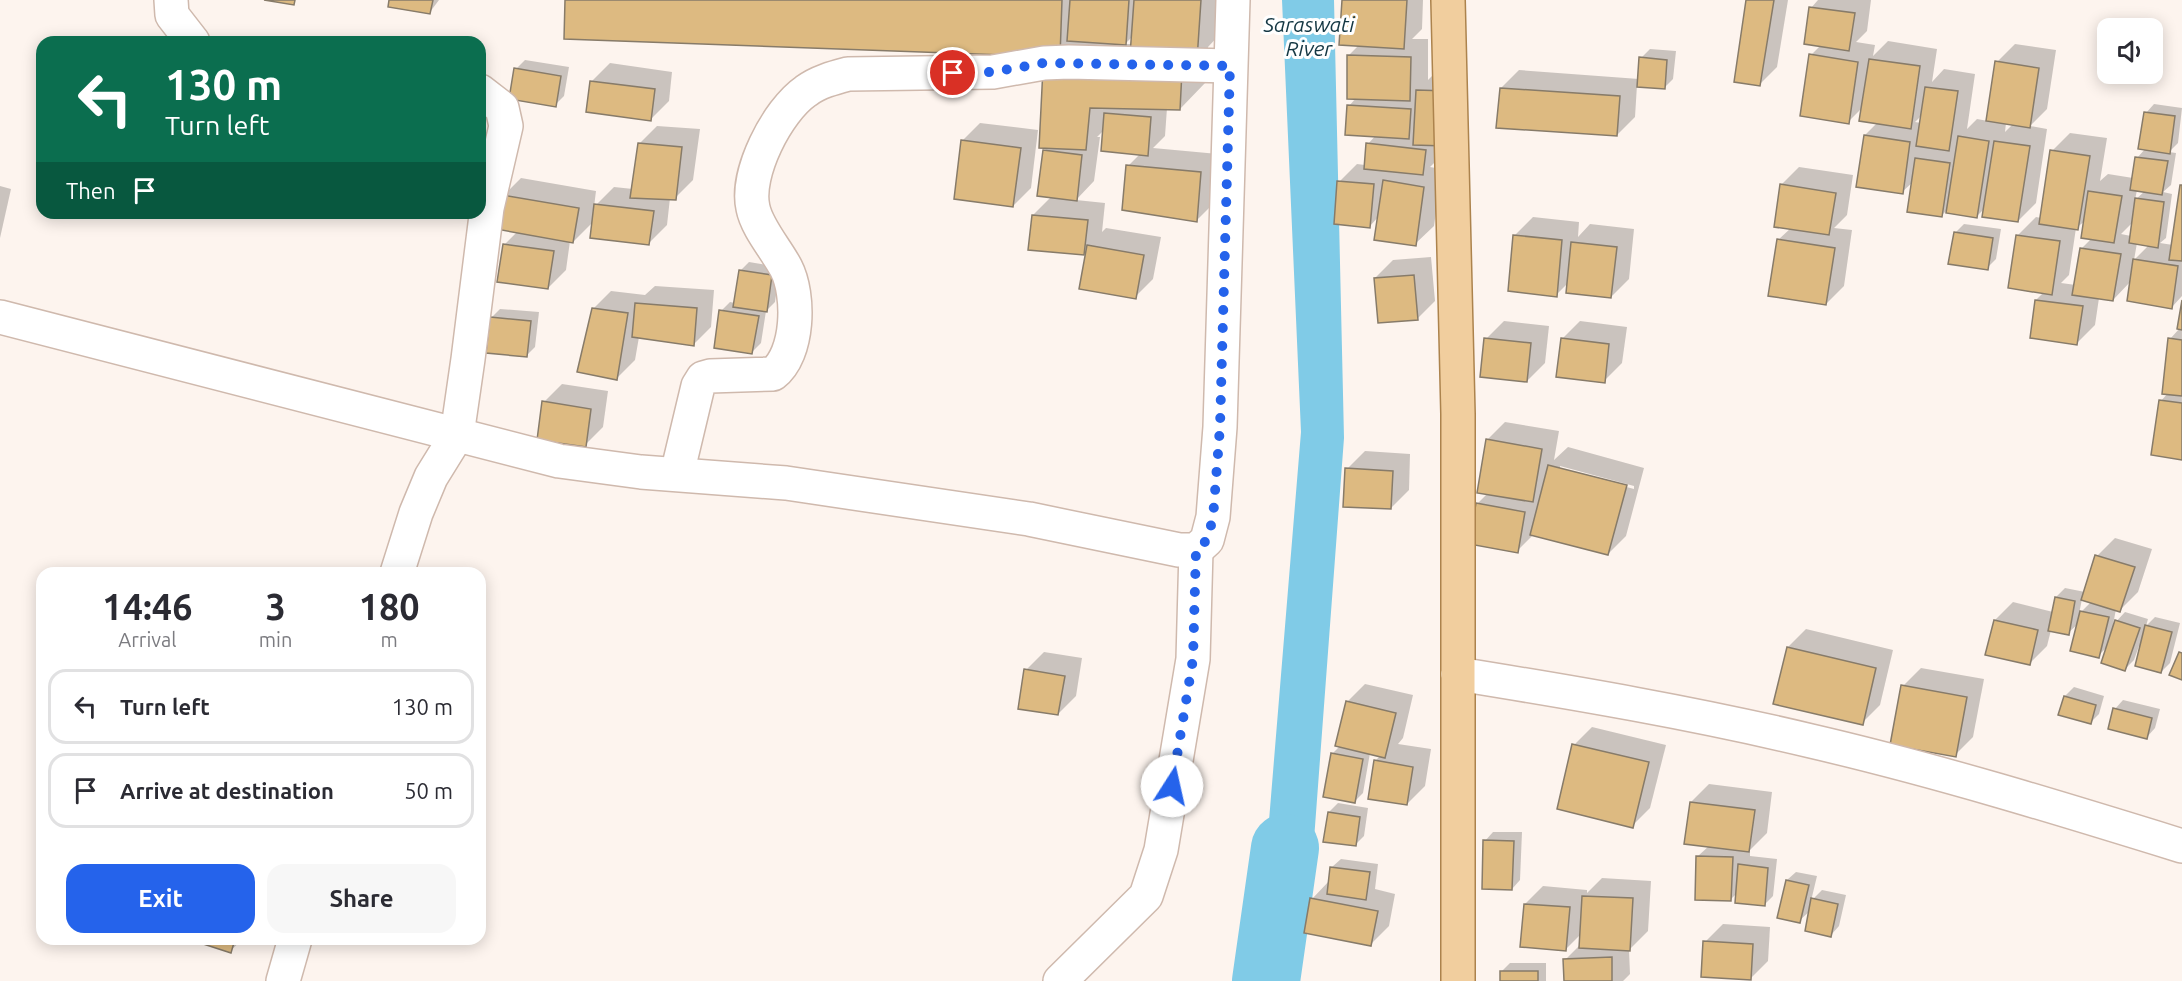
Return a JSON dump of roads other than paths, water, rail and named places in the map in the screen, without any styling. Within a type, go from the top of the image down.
[{"type":"main road","points":[[1448,0],[1458,414],[1458,981]]},
{"type":"street","points":[[171,0],[172,15],[188,36]]},
{"type":"street","points":[[0,317],[559,461],[797,485],[1029,519],[1179,550],[1196,550],[1207,540],[1213,518],[1220,427],[1233,0]]},
{"type":"street","points":[[677,474],[698,386],[702,378],[773,374],[781,368],[793,338],[794,288],[787,269],[768,240],[753,210],[751,191],[756,168],[779,120],[804,92],[828,79],[848,74],[993,72],[1060,62],[1230,66]]},
{"type":"street","points":[[486,96],[502,108],[506,126],[486,216]]},
{"type":"street","points":[[399,567],[430,477],[457,435],[486,219]]},
{"type":"street","points":[[1060,981],[1146,896],[1161,850],[1193,659],[1196,550]]},
{"type":"street","points":[[1458,674],[1599,696],[1811,741],[2011,793],[2182,846]]},
{"type":"street","points":[[283,981],[293,945]]},
{"type":"water","name":"Saraswati River","points":[[1282,0],[1334,0],[1344,438],[1313,853],[1267,845],[1301,432]]},
{"type":"waterway","name":"Saraswati River","points":[[1266,981],[1285,848]]}]
